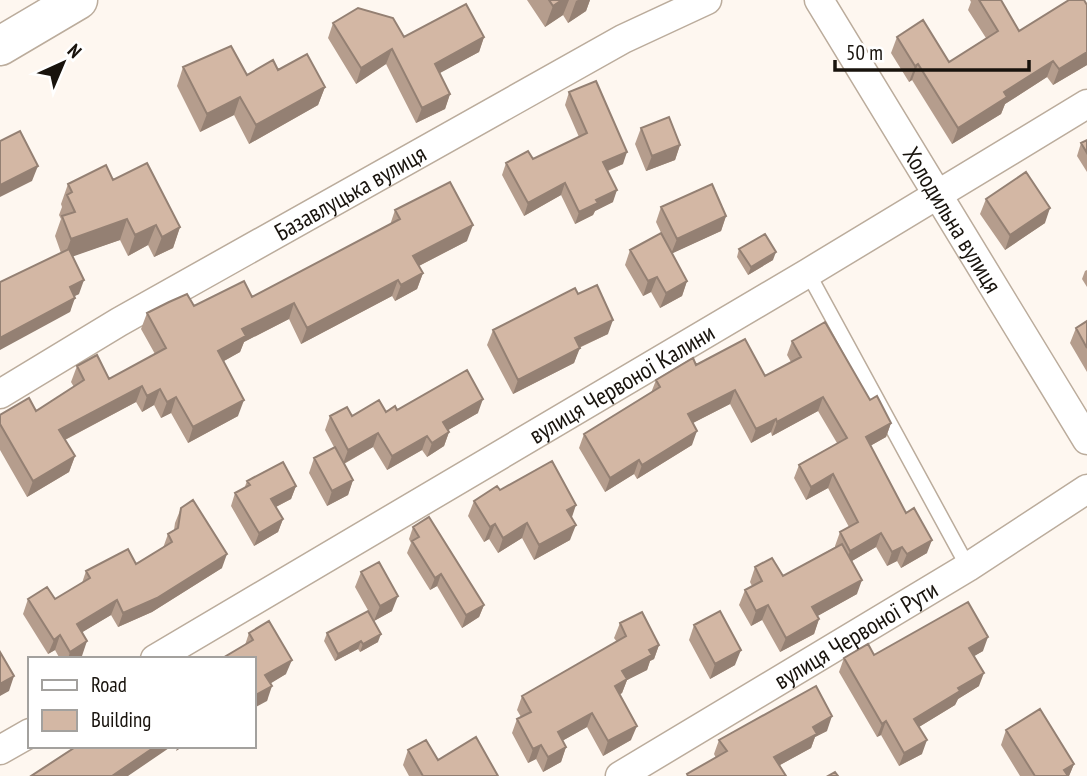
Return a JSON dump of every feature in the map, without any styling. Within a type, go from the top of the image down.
[{"type":"street","name":"Базавлуцька вулиця","points":[[0,394],[120,322],[611,45],[707,0]]},
{"type":"street","name":"Холодильна вулиця","points":[[819,0],[1087,440]]},
{"type":"street","points":[[0,46],[55,9]]},
{"type":"street","name":"вулиця Червоної Калини","points":[[158,657],[808,273],[1087,104]]},
{"type":"street","name":"вулиця Червоної Рути","points":[[620,776],[968,567],[1087,489]]},
{"type":"street","points":[[0,750],[28,734]]},
{"type":"lane","points":[[808,273],[968,567]]},
{"type":"building","points":[[549,0],[562,0],[553,6]]},
{"type":"building","points":[[979,0],[1001,0],[1019,31],[1069,0],[1084,0],[1087,5],[1087,52],[1059,69],[1053,61],[1004,92],[1007,97],[958,128],[918,64],[915,66],[897,37],[923,20],[949,62],[998,31]]},
{"type":"building","points":[[466,4],[484,37],[435,64],[450,94],[422,108],[392,49],[361,68],[333,23],[358,8],[393,18],[404,37]]},
{"type":"building","points":[[231,46],[247,75],[273,60],[278,70],[307,54],[325,87],[256,125],[240,97],[207,114],[183,67]]},
{"type":"building","points":[[596,81],[627,152],[603,162],[617,190],[579,212],[565,183],[528,203],[506,163],[528,151],[533,159],[587,133],[569,92]]},
{"type":"building","points":[[669,117],[680,145],[652,156],[641,128]]},
{"type":"building","points":[[20,131],[38,166],[0,185],[0,141]]},
{"type":"building","points":[[1087,140],[1087,153],[1081,143]]},
{"type":"building","points":[[147,163],[180,227],[162,237],[156,225],[135,235],[127,219],[71,239],[62,216],[75,212],[67,195],[72,192],[68,184],[106,165],[113,180]]},
{"type":"building","points":[[1026,172],[1050,208],[1010,235],[986,199]]},
{"type":"building","points":[[450,182],[473,225],[413,256],[423,273],[401,285],[398,280],[307,328],[294,303],[242,329],[246,336],[218,351],[244,400],[193,427],[176,397],[167,402],[160,389],[147,396],[142,386],[59,430],[75,456],[33,481],[0,424],[0,415],[29,398],[36,411],[84,380],[77,366],[97,355],[109,379],[166,348],[147,313],[187,294],[194,306],[244,281],[252,297],[400,219],[395,210]]},
{"type":"building","points":[[712,184],[726,216],[677,239],[661,207]]},
{"type":"building","points":[[661,233],[687,281],[666,293],[657,277],[648,281],[630,250]]},
{"type":"building","points":[[765,234],[776,252],[751,267],[739,249]]},
{"type":"building","points":[[69,249],[84,280],[70,287],[75,298],[0,338],[0,282]]},
{"type":"building","points":[[597,285],[613,320],[575,338],[580,348],[518,380],[493,330],[575,288],[578,294]]},
{"type":"building","points":[[1087,321],[1087,348],[1076,328]]},
{"type":"building","points":[[825,322],[870,400],[877,396],[891,423],[866,437],[906,513],[914,508],[932,540],[907,554],[902,547],[892,552],[881,533],[850,551],[840,532],[858,522],[833,474],[811,487],[799,465],[847,438],[823,397],[777,422],[776,419],[756,429],[735,390],[688,414],[697,431],[642,465],[639,460],[610,478],[584,434],[660,387],[656,380],[693,358],[696,365],[745,339],[765,376],[801,357],[792,341]]},
{"type":"building","points":[[467,370],[483,399],[443,422],[449,432],[432,443],[427,436],[392,456],[378,433],[348,450],[330,416],[347,407],[352,416],[379,400],[386,412],[395,406],[397,410]]},
{"type":"building","points":[[335,447],[353,480],[332,491],[314,458]]},
{"type":"building","points":[[552,461],[576,505],[567,510],[576,525],[539,545],[527,523],[503,538],[495,524],[490,527],[474,501],[497,486],[500,490]]},
{"type":"building","points":[[283,462],[296,486],[271,499],[283,519],[259,533],[235,493],[250,485],[247,481]]},
{"type":"building","points":[[193,500],[227,554],[157,598],[123,613],[117,600],[77,624],[87,641],[70,652],[60,635],[54,640],[28,599],[47,587],[55,599],[90,578],[86,571],[128,549],[136,564],[172,542],[168,534],[178,528],[181,508]]},
{"type":"building","points":[[429,517],[484,605],[466,615],[441,574],[435,578],[412,541],[419,537],[413,527]]},
{"type":"building","points":[[842,544],[862,580],[812,607],[819,619],[786,638],[768,605],[756,611],[745,590],[762,581],[755,567],[772,558],[783,576]]},
{"type":"building","points":[[379,562],[398,596],[380,606],[361,572]]},
{"type":"building","points":[[968,602],[988,637],[969,648],[984,673],[914,719],[927,740],[904,753],[886,721],[882,724],[844,658],[868,644],[874,655]]},
{"type":"building","points":[[368,611],[381,634],[338,654],[327,633]]},
{"type":"building","points":[[720,611],[741,650],[715,664],[694,625]]},
{"type":"building","points":[[642,612],[659,645],[649,650],[652,655],[622,671],[627,679],[615,686],[637,726],[608,741],[592,713],[558,732],[566,747],[548,757],[541,745],[533,749],[517,719],[531,712],[522,696],[626,636],[620,623]]},
{"type":"building","points":[[269,621],[292,660],[265,675],[272,686],[256,695],[256,657],[224,657],[253,640],[249,633]]},
{"type":"building","points":[[0,652],[14,676],[0,684]]},
{"type":"building","points":[[816,686],[832,716],[813,727],[817,734],[774,757],[786,776],[688,776],[687,774],[727,751],[719,740]]},
{"type":"building","points":[[1040,709],[1074,764],[1064,770],[1068,776],[1035,776],[1006,730]]},
{"type":"building","points":[[476,737],[498,776],[423,776],[408,750],[426,740],[438,760]]},
{"type":"building","points":[[74,748],[153,748],[112,776],[31,776]]}]
